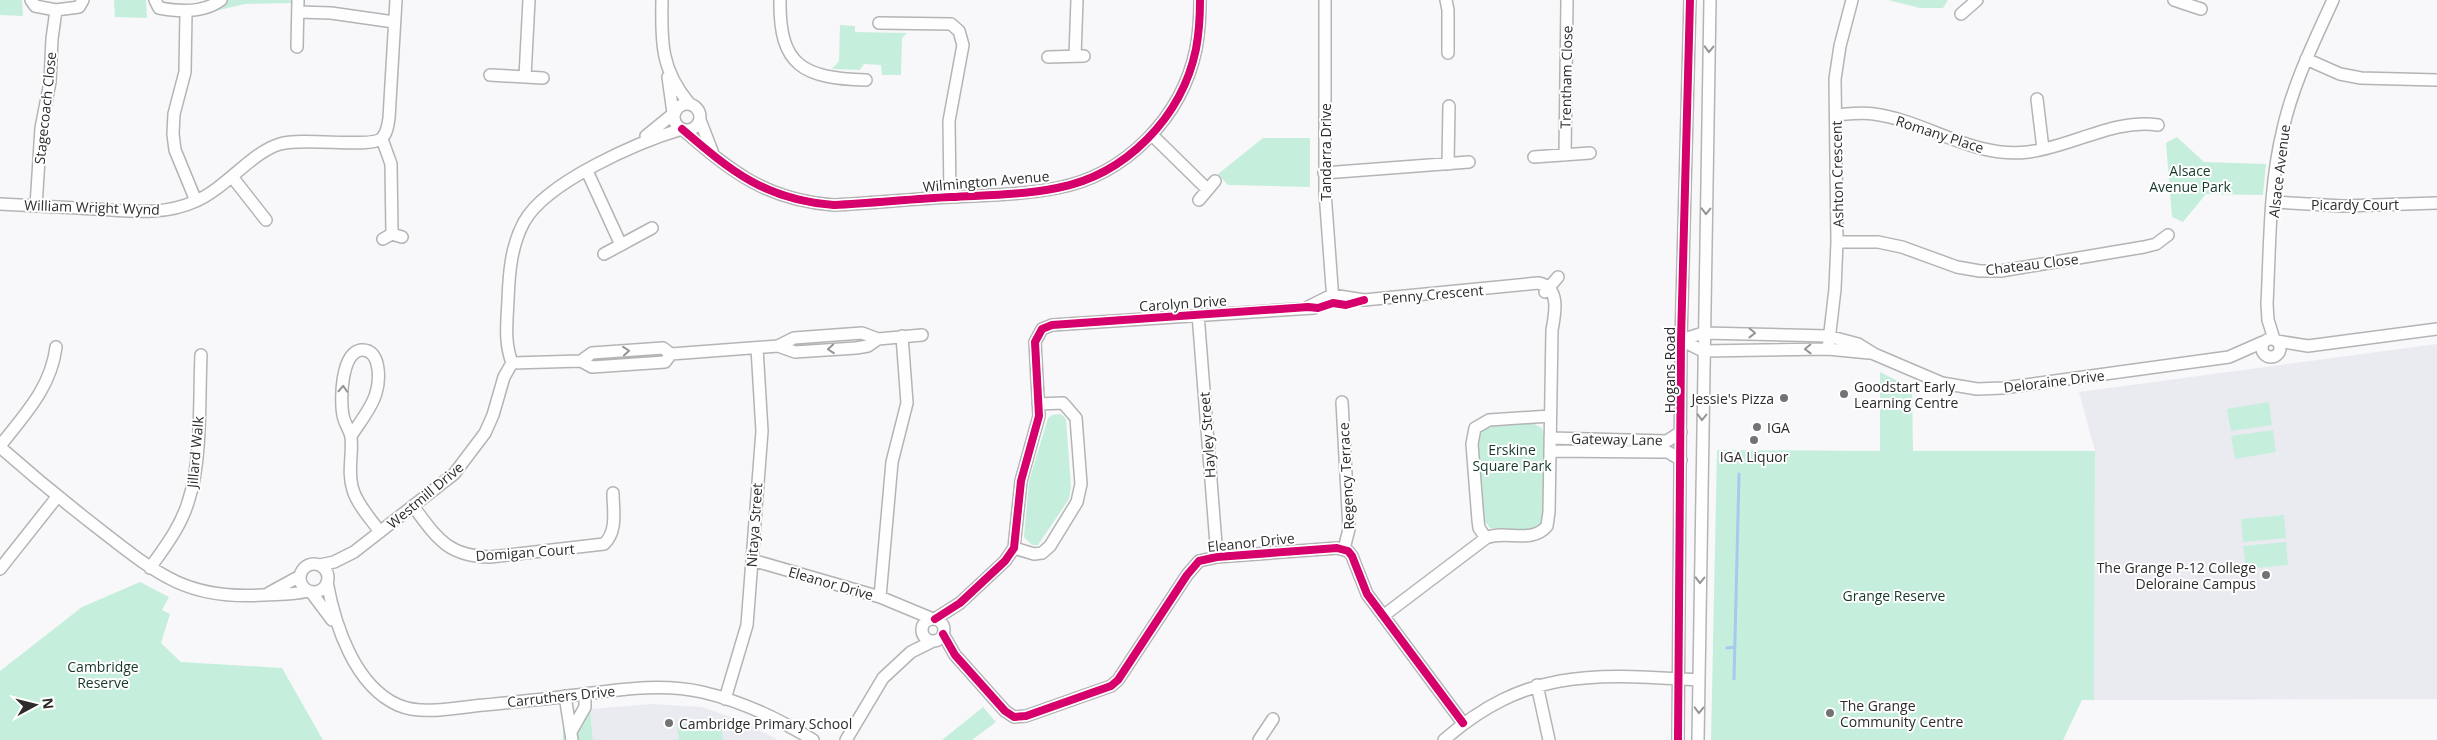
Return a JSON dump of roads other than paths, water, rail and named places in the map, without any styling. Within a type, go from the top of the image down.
[{"type":"street","points":[[31,0],[35,6],[56,10],[79,8],[83,0]]},
{"type":"street","points":[[155,0],[159,8],[186,12],[215,4],[221,0]]},
{"type":"street","points":[[297,47],[298,0]]},
{"type":"street","points":[[392,237],[391,164],[382,139],[386,133],[390,118],[396,0]]},
{"type":"street","points":[[525,77],[529,0]]},
{"type":"street","points":[[662,0],[663,52],[668,70],[676,87],[689,103],[698,110],[700,120],[694,128],[682,129],[642,141],[556,188],[532,210],[518,234],[510,263],[506,343],[512,363],[581,362],[592,367],[664,362],[671,354],[778,346],[795,352],[856,348],[868,346],[878,339],[922,335]]},
{"type":"street","points":[[780,0],[780,22],[783,40],[791,55],[803,68],[828,78],[866,80]]},
{"type":"street","points":[[1048,57],[1080,56],[1077,0]]},
{"type":"street","name":"Wilmington Avenue","points":[[682,129],[737,174],[758,187],[785,197],[810,203],[861,204],[1011,194],[1058,188],[1104,172],[1123,160],[1152,135],[1168,114],[1184,86],[1196,50],[1200,0]]},
{"type":"street","name":"Tandarra Drive","points":[[1325,0],[1324,172],[1332,299]]},
{"type":"street","points":[[1446,0],[1448,10],[1448,53]]},
{"type":"street","name":"Trentham Close","points":[[1565,155],[1567,0]]},
{"type":"street","name":"Hogans Road","points":[[1678,737],[1681,340],[1690,0]]},
{"type":"street","points":[[1678,737],[1698,736],[1703,332],[1710,0]]},
{"type":"street","name":"Ashton Crescent","points":[[1828,348],[1835,289],[1837,242],[1836,79],[1840,46],[1852,0]]},
{"type":"street","points":[[1961,14],[1976,0]]},
{"type":"street","points":[[2174,0],[2201,9]]},
{"type":"street","name":"Alsace Avenue","points":[[2266,356],[2261,350],[2272,343],[2267,304],[2274,202],[2283,128],[2293,93],[2333,0]]},
{"type":"street","name":"Stagecoach Close","points":[[36,206],[41,128],[50,82],[52,38],[56,10]]},
{"type":"street","points":[[186,12],[186,72],[174,114],[173,134],[175,150],[196,201]]},
{"type":"street","points":[[298,12],[331,13],[394,22]]},
{"type":"street","points":[[878,23],[951,24],[960,31],[962,44],[961,60],[949,121],[950,197]]},
{"type":"street","points":[[2306,60],[2340,74],[2361,78],[2437,80]]},
{"type":"street","points":[[668,70],[668,84],[675,122],[682,129]]},
{"type":"street","points":[[490,75],[543,78]]},
{"type":"street","points":[[2037,99],[2043,149]]},
{"type":"street","points":[[642,141],[673,113],[678,106],[689,103]]},
{"type":"street","points":[[1448,164],[1450,105]]},
{"type":"street","name":"Romany Place","points":[[1836,115],[1875,114],[1893,118],[1985,150],[2028,152],[2133,124],[2158,125]]},
{"type":"street","name":"Wilmington Avenue","points":[[700,120],[713,153]]},
{"type":"street","points":[[1152,135],[1211,185],[1199,200]]},
{"type":"street","name":"William Wright Wynd","points":[[0,204],[150,212],[176,209],[218,189],[262,153],[278,144],[312,140],[369,143],[382,139]]},
{"type":"street","points":[[1534,157],[1590,153]]},
{"type":"street","points":[[1324,172],[1469,162]]},
{"type":"street","points":[[587,171],[621,245]]},
{"type":"street","points":[[233,178],[266,220]]},
{"type":"street","name":"Picardy Court","points":[[2274,202],[2343,206],[2437,203]]},
{"type":"street","points":[[604,254],[652,228]]},
{"type":"street","name":"Chateau Close","points":[[1837,242],[1878,242],[1902,247],[1957,267],[1980,271],[2001,271],[2144,247],[2156,244],[2168,235]]},
{"type":"street","points":[[1382,616],[1486,538],[1535,535],[1547,526],[1549,512],[1552,330],[1556,301],[1546,290],[1558,276]]},
{"type":"street","name":"Penny Crescent","points":[[1332,299],[1346,305],[1364,300],[1538,283],[1546,290]]},
{"type":"street","name":"Carolyn Drive","points":[[1038,404],[1035,347],[1038,334],[1042,329],[1052,325],[1198,314],[1318,308],[1332,299]]},
{"type":"street","name":"Hayley Street","points":[[1198,314],[1217,556]]},
{"type":"street","name":"Deloraine Drive","points":[[1703,332],[1828,336],[1858,344],[1874,354],[1942,383],[1977,389],[2012,387],[2240,354],[2272,343],[2300,346],[2437,329]]},
{"type":"street","points":[[1681,340],[1703,332]]},
{"type":"street","points":[[1780,334],[1781,349]]},
{"type":"street","points":[[880,597],[892,462],[907,403],[902,336]]},
{"type":"street","points":[[1681,340],[1703,351]]},
{"type":"street","points":[[56,347],[44,386],[34,404],[0,447],[57,497],[150,568],[174,582],[208,593],[236,596],[295,594],[322,589],[328,580],[326,571],[320,565],[307,566],[300,576],[265,595]]},
{"type":"street","name":"Nitaya Street","points":[[725,699],[746,633],[762,431],[757,348]]},
{"type":"street","name":"Deloraine Drive","points":[[1703,351],[1828,348],[1874,354]]},
{"type":"street","points":[[351,436],[376,394],[376,359],[371,352],[361,350],[352,354],[345,365],[343,415],[351,436],[349,473],[353,490],[360,504],[380,532]]},
{"type":"street","name":"Deloraine Drive","points":[[2240,354],[2266,356]]},
{"type":"street","name":"Jillard Walk","points":[[150,568],[180,522],[192,489],[196,465],[201,355]]},
{"type":"street","name":"Westmill Drive","points":[[328,580],[354,552],[454,474],[466,461],[485,433],[493,415],[504,377],[512,363]]},
{"type":"street","name":"Regency Terrace","points":[[1342,402],[1350,529],[1344,549]]},
{"type":"street","points":[[910,652],[922,631],[924,623],[960,603],[1005,561],[1014,548],[1021,482],[1037,428],[1038,404],[1064,403],[1076,418],[1081,484],[1078,502],[1046,549],[1034,554],[1014,548]]},
{"type":"street","points":[[1486,538],[1479,528],[1478,520],[1472,444],[1475,428],[1489,420],[1550,416]]},
{"type":"street","name":"Gateway Lane","points":[[1550,438],[1667,441],[1681,432]]},
{"type":"street","name":"Gateway Lane","points":[[1550,450],[1662,452],[1672,454],[1681,460]]},
{"type":"street","name":"Domigan Court","points":[[413,506],[439,541],[455,552],[472,557],[490,557],[604,544],[610,538],[613,525],[613,493]]},
{"type":"street","points":[[0,569],[57,497]]},
{"type":"street","name":"Eleanor Drive","points":[[938,637],[1005,711],[1014,717],[1026,716],[1100,691],[1118,680],[1193,566],[1206,558],[1329,548],[1344,549]]},
{"type":"street","points":[[1344,549],[1352,556],[1367,594],[1382,616],[1463,723]]},
{"type":"street","name":"Westmill Drive","points":[[320,565],[334,562],[354,552]]},
{"type":"street","name":"Eleanor Drive","points":[[752,560],[880,597],[934,619]]},
{"type":"street","points":[[300,576],[302,585],[309,591]]},
{"type":"street","name":"Carruthers Drive","points":[[328,580],[332,608],[339,629],[367,681],[384,697],[400,706],[435,709],[660,687],[704,692],[725,699],[759,711],[813,740]]},
{"type":"street","name":"Carruthers Drive","points":[[309,591],[339,629]]},
{"type":"street","points":[[846,740],[883,678],[910,652],[938,637],[960,603]]},
{"type":"street","points":[[910,608],[925,638],[938,637]]},
{"type":"street","points":[[934,619],[941,623],[938,637]]},
{"type":"street","points":[[1444,740],[1463,723],[1488,706],[1512,694],[1537,685],[1595,677],[1699,680]]},
{"type":"street","points":[[1537,685],[1549,740]]},
{"type":"street","points":[[572,735],[583,712],[585,694]]},
{"type":"street","points":[[565,696],[572,735]]},
{"type":"street","points":[[1259,740],[1273,719]]},
{"type":"waterway","points":[[1734,679],[1739,474]]},
{"type":"waterway","points":[[1727,648],[1735,647]]},
{"type":"place","name":"Goodstart Early Learning Centre","points":[[1844,394]]},
{"type":"place","name":"Jessie's Pizza","points":[[1784,398]]},
{"type":"place","name":"IGA","points":[[1757,427]]},
{"type":"place","name":"IGA Liquor","points":[[1754,440]]},
{"type":"place","name":"The Grange P-12 College Deloraine Campus","points":[[2266,575]]},
{"type":"place","name":"The Grange Community Centre","points":[[1830,713]]},
{"type":"place","name":"Cambridge Primary School","points":[[669,723]]},
{"type":"park label","name":"Alsace Avenue Park","points":[[2190,178]]},
{"type":"park label","name":"Erskine Square Park","points":[[1512,458]]},
{"type":"park label","name":"Grange Reserve","points":[[1894,595]]},
{"type":"park label","name":"Cambridge Reserve","points":[[103,674]]}]
